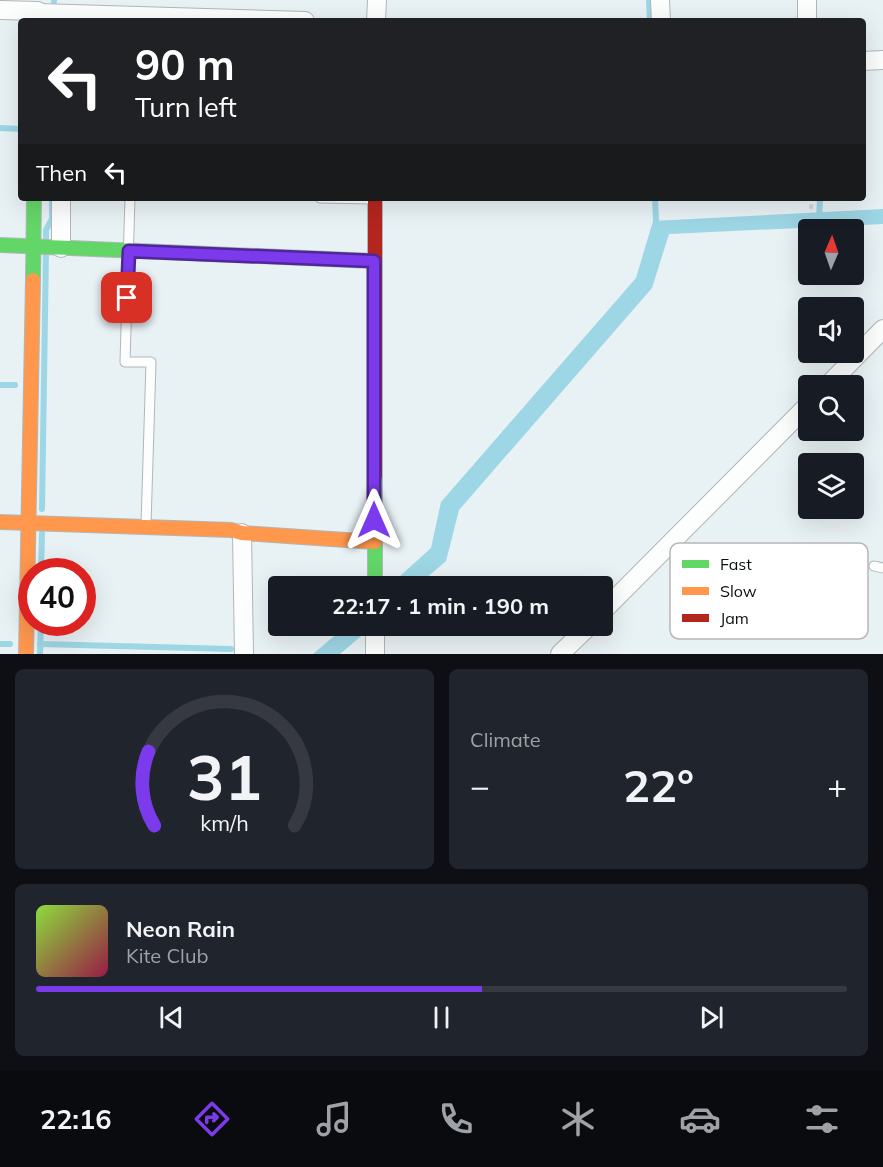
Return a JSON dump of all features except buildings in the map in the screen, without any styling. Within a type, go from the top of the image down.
[{"type":"street","points":[[376,0],[376,18]]},
{"type":"street","points":[[660,0],[661,18]]},
{"type":"street","points":[[807,0],[807,18]]},
{"type":"street","points":[[0,10],[224,18]]},
{"type":"street","points":[[866,61],[883,60]]},
{"type":"street","points":[[35,201],[45,247]]},
{"type":"street","points":[[26,654],[28,523],[45,247],[60,201]]},
{"type":"street","points":[[375,201],[375,576]]},
{"type":"street","points":[[0,245],[374,261]]},
{"type":"street","points":[[838,375],[883,329]]},
{"type":"street","points":[[671,543],[798,415]]},
{"type":"street","points":[[0,522],[231,530],[242,533],[375,542]]},
{"type":"street","points":[[242,533],[244,654]]},
{"type":"street","points":[[613,601],[670,544]]},
{"type":"street","points":[[375,636],[375,654]]},
{"type":"street","points":[[560,654],[579,636]]},
{"type":"lane","points":[[130,201],[126,362],[151,362],[146,527]]},
{"type":"path","points":[[811,209],[812,201]]},
{"type":"water","points":[[883,209],[883,224],[864,225],[864,219],[798,219],[798,228],[669,234],[652,288],[459,510],[446,561],[429,576],[400,576],[431,548],[441,502],[636,278],[653,221]]},
{"type":"water","points":[[334,636],[361,636],[340,654],[313,654]]},
{"type":"waterway","points":[[649,0],[650,18]]},
{"type":"waterway","points":[[0,128],[18,129]]},
{"type":"waterway","points":[[46,238],[46,230],[52,219],[52,201]]},
{"type":"waterway","points":[[655,201],[658,227]]},
{"type":"waterway","points":[[819,219],[820,201]]},
{"type":"waterway","points":[[42,509],[46,251]]},
{"type":"waterway","points":[[0,385],[15,385]]},
{"type":"waterway","points":[[41,558],[42,533]]},
{"type":"waterway","points":[[40,654],[41,636]]},
{"type":"waterway","points":[[0,644],[10,644]]},
{"type":"waterway","points":[[40,644],[231,649]]},
{"type":"traffic: fast","points":[[33,280],[34,201]]},
{"type":"traffic: fast","points":[[0,245],[374,261]]},
{"type":"traffic: fast","points":[[375,476],[375,576]]},
{"type":"traffic: slow","points":[[26,654],[33,280]]},
{"type":"traffic: slow","points":[[0,522],[231,530],[242,533],[375,542]]},
{"type":"traffic: jam","points":[[375,201],[375,476]]},
{"type":"route","points":[[127,298],[129,251],[374,261],[374,520]]}]
